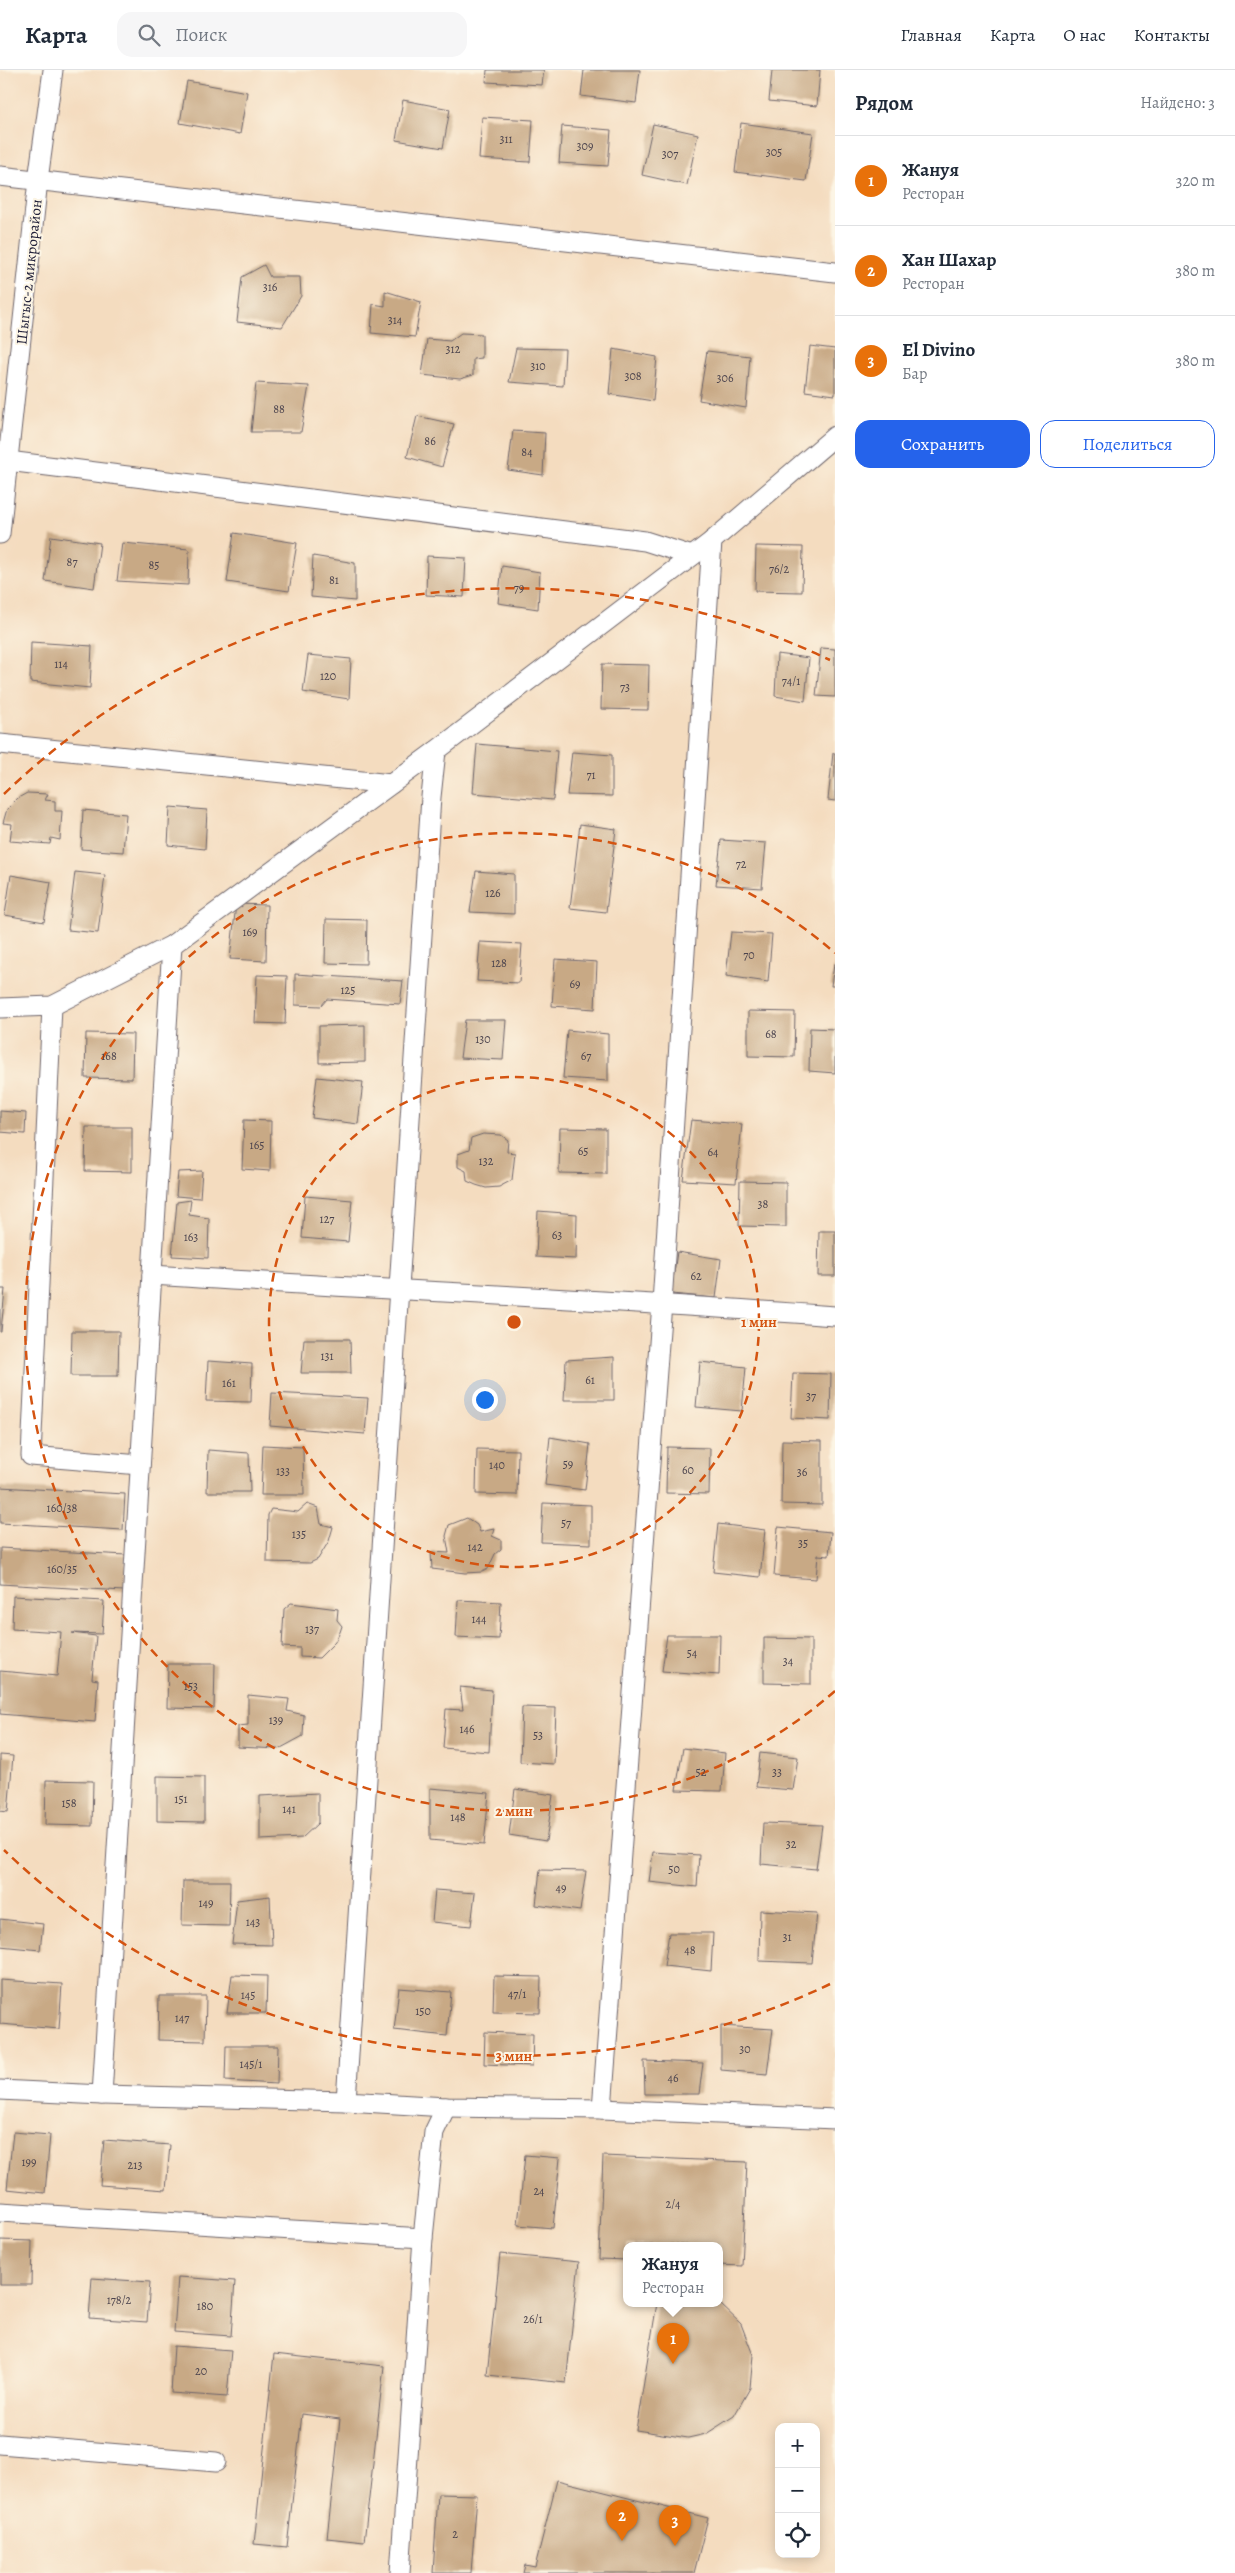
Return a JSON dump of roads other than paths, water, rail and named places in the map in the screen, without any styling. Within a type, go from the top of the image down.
[{"type":"street","name":"Шыгыс-2 микрорайон","points":[[0,534],[5,461],[53,70]]},
{"type":"street","points":[[0,176],[835,272]]},
{"type":"street","points":[[0,1008],[52,1006],[172,945],[436,751],[689,556],[712,541],[835,436]]},
{"type":"street","points":[[5,461],[645,541],[689,556]]},
{"type":"street","points":[[602,2109],[662,1303],[712,541]]},
{"type":"street","points":[[0,744],[391,784]]},
{"type":"street","points":[[346,2101],[398,1291],[431,797],[436,751]]},
{"type":"street","points":[[102,2095],[172,945]]},
{"type":"street","points":[[52,1006],[32,1456],[140,1465]]},
{"type":"street","points":[[152,1276],[398,1291],[662,1303],[835,1316]]},
{"type":"street","points":[[0,2090],[102,2095],[346,2101],[446,2108],[602,2109],[835,2119]]},
{"type":"street","points":[[400,2573],[423,2238],[434,2132],[446,2108]]},
{"type":"street","points":[[0,2212],[423,2238]]},
{"type":"street","points":[[0,2444],[216,2462]]},
{"type":"place","name":"Жануя","points":[[673,2364]]},
{"type":"place","name":"Хан Шахар","points":[[622,2541]]},
{"type":"place","name":"El Divino","points":[[675,2546]]}]
